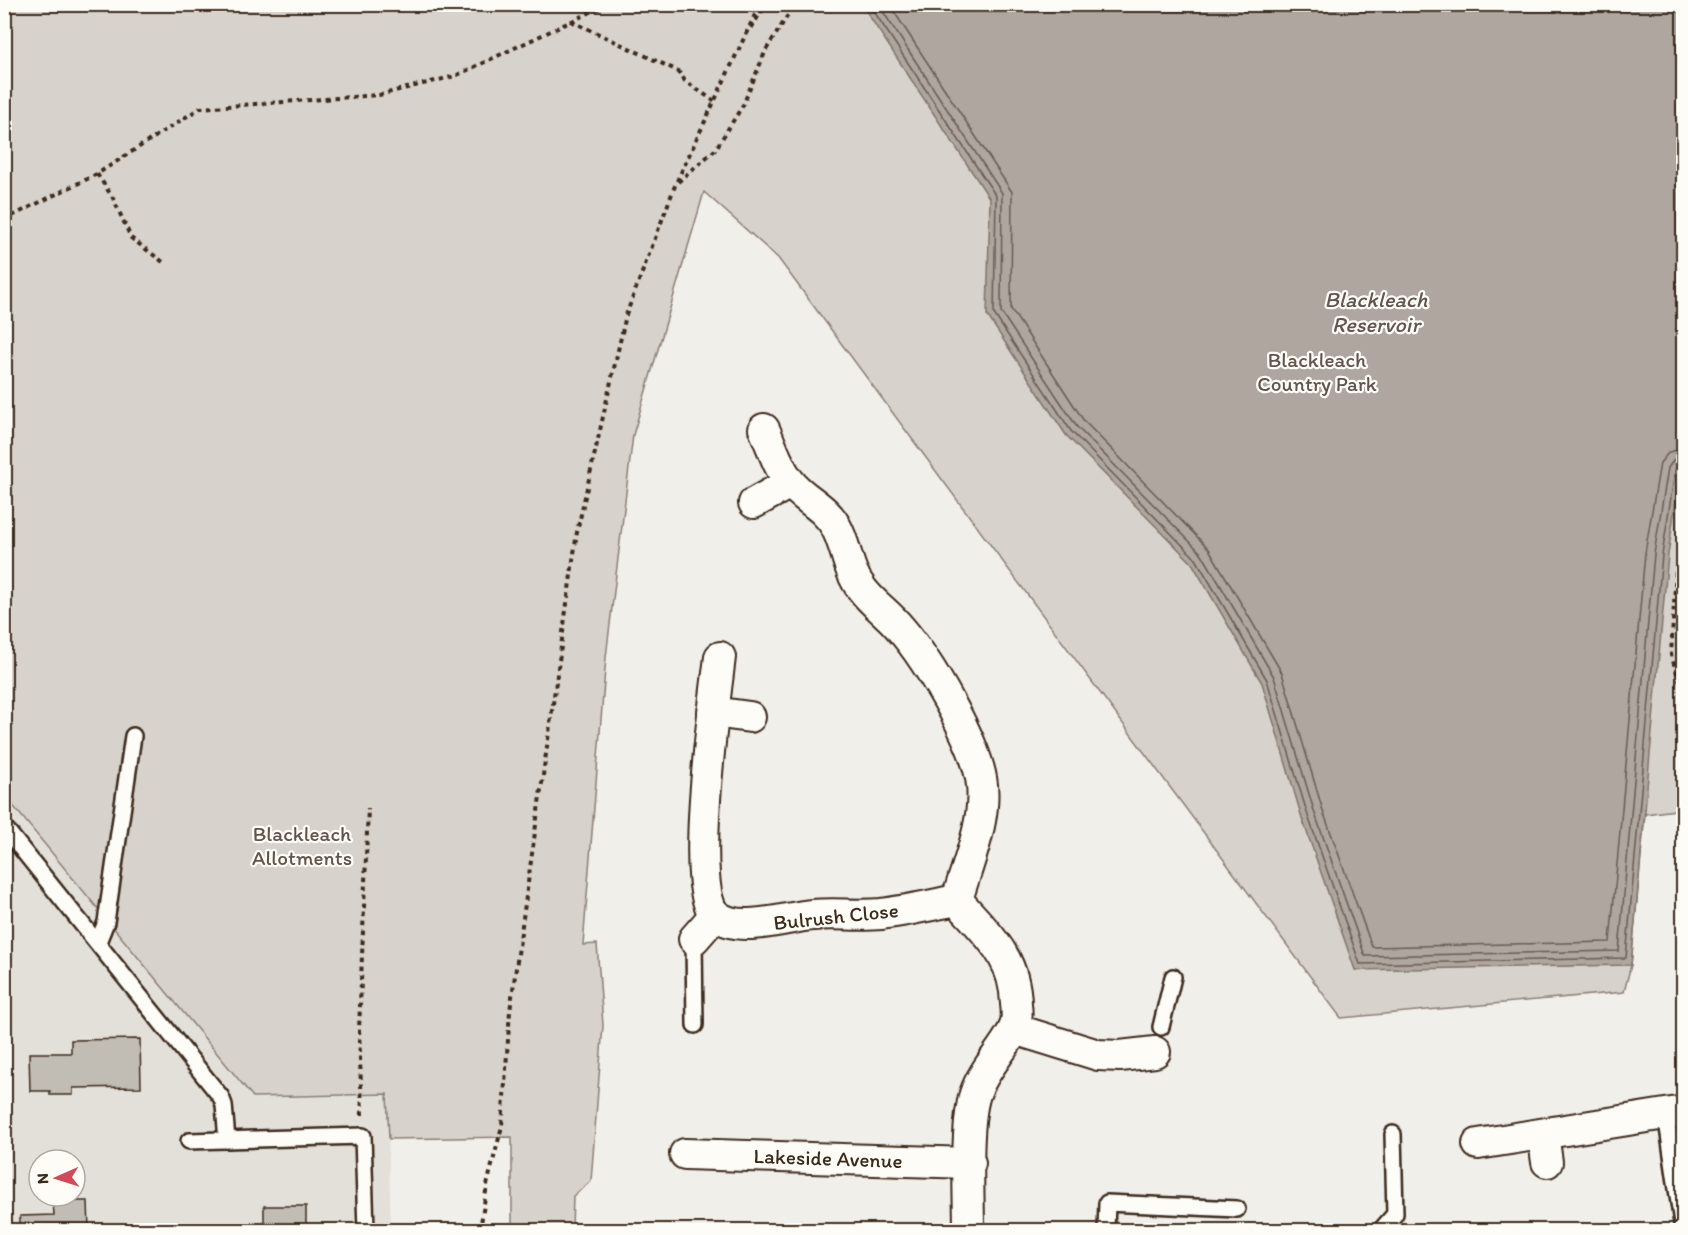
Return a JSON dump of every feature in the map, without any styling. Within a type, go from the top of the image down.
[{"type":"street","points":[[764,429],[790,483],[826,513],[836,526],[850,572],[863,591],[901,628],[918,653],[965,732],[977,759],[983,787],[980,819],[957,900],[996,943],[1009,962],[1016,988],[1014,1029],[975,1094],[970,1162],[969,1230]]},
{"type":"street","points":[[754,503],[790,483]]},
{"type":"street","points":[[694,939],[715,915],[710,909],[705,894],[703,869],[709,750],[720,657]]},
{"type":"street","points":[[713,712],[750,717]]},
{"type":"street","name":"Bulrush Close","points":[[715,915],[721,920],[755,925],[811,915],[881,914],[957,900]]},
{"type":"street","points":[[1014,1029],[1098,1055],[1120,1056],[1161,1049]]},
{"type":"street","points":[[1479,1144],[1545,1148],[1675,1113]]},
{"type":"street","name":"Lakeside Avenue","points":[[685,1156],[970,1162]]},
{"type":"lane","points":[[98,942],[106,922],[133,736]]},
{"type":"lane","points":[[4,827],[221,1097],[224,1105],[227,1140]]},
{"type":"lane","points":[[694,939],[695,1025]]},
{"type":"lane","points":[[1161,1049],[1173,977]]},
{"type":"lane","points":[[1675,1113],[1683,1230]]},
{"type":"lane","points":[[1381,1230],[1395,1215],[1393,1134]]},
{"type":"lane","points":[[189,1141],[363,1136],[366,1230]]},
{"type":"lane","points":[[1106,1230],[1107,1203],[1237,1209]]},
{"type":"path","points":[[4,220],[97,174],[200,108],[379,95],[455,76],[608,4]]},
{"type":"path","points":[[480,1230],[487,1185],[502,1126],[510,1011],[577,532],[626,315],[676,183],[760,4]]},
{"type":"path","points":[[742,41],[766,4]]},
{"type":"path","points":[[676,183],[715,150],[743,105],[766,50],[795,4]]},
{"type":"path","points":[[570,21],[678,71],[685,81],[714,101]]},
{"type":"path","points":[[97,174],[113,198],[131,238],[163,262]]},
{"type":"path","points":[[1683,556],[1676,570],[1671,655],[1683,694]]},
{"type":"path","points":[[363,1136],[359,1030],[368,808]]},
{"type":"shaded area","points":[[4,796],[253,1097],[387,1094],[391,1230],[5,1230]]},
{"type":"green space","name":"Blackleach Country Park","points":[[4,5],[1683,5],[1683,809],[1645,814],[1631,965],[1624,992],[1341,1018],[778,258],[704,192],[633,435],[606,657],[583,945],[597,944],[603,1025],[591,1181],[573,1196],[572,1230],[512,1230],[512,1137],[389,1139],[387,1094],[253,1097],[5,796]]},
{"type":"water","name":"Blackleach Reservoir","points":[[862,5],[1683,5],[1683,452],[1668,555],[1631,965],[1355,970],[1302,818],[1262,683],[1192,563],[1066,435],[987,315],[990,199]]},
{"type":"building","points":[[140,1039],[141,1087],[73,1088],[73,1095],[50,1095],[50,1091],[30,1091],[29,1053],[71,1053],[71,1040]]},
{"type":"building","points":[[88,1201],[89,1230],[20,1230],[20,1216],[54,1215],[54,1208],[87,1208]]},
{"type":"building","points":[[264,1206],[306,1206],[306,1230],[264,1230]]},
{"type":"park label","name":"Blackleach Allotments","points":[[302,845]]}]
